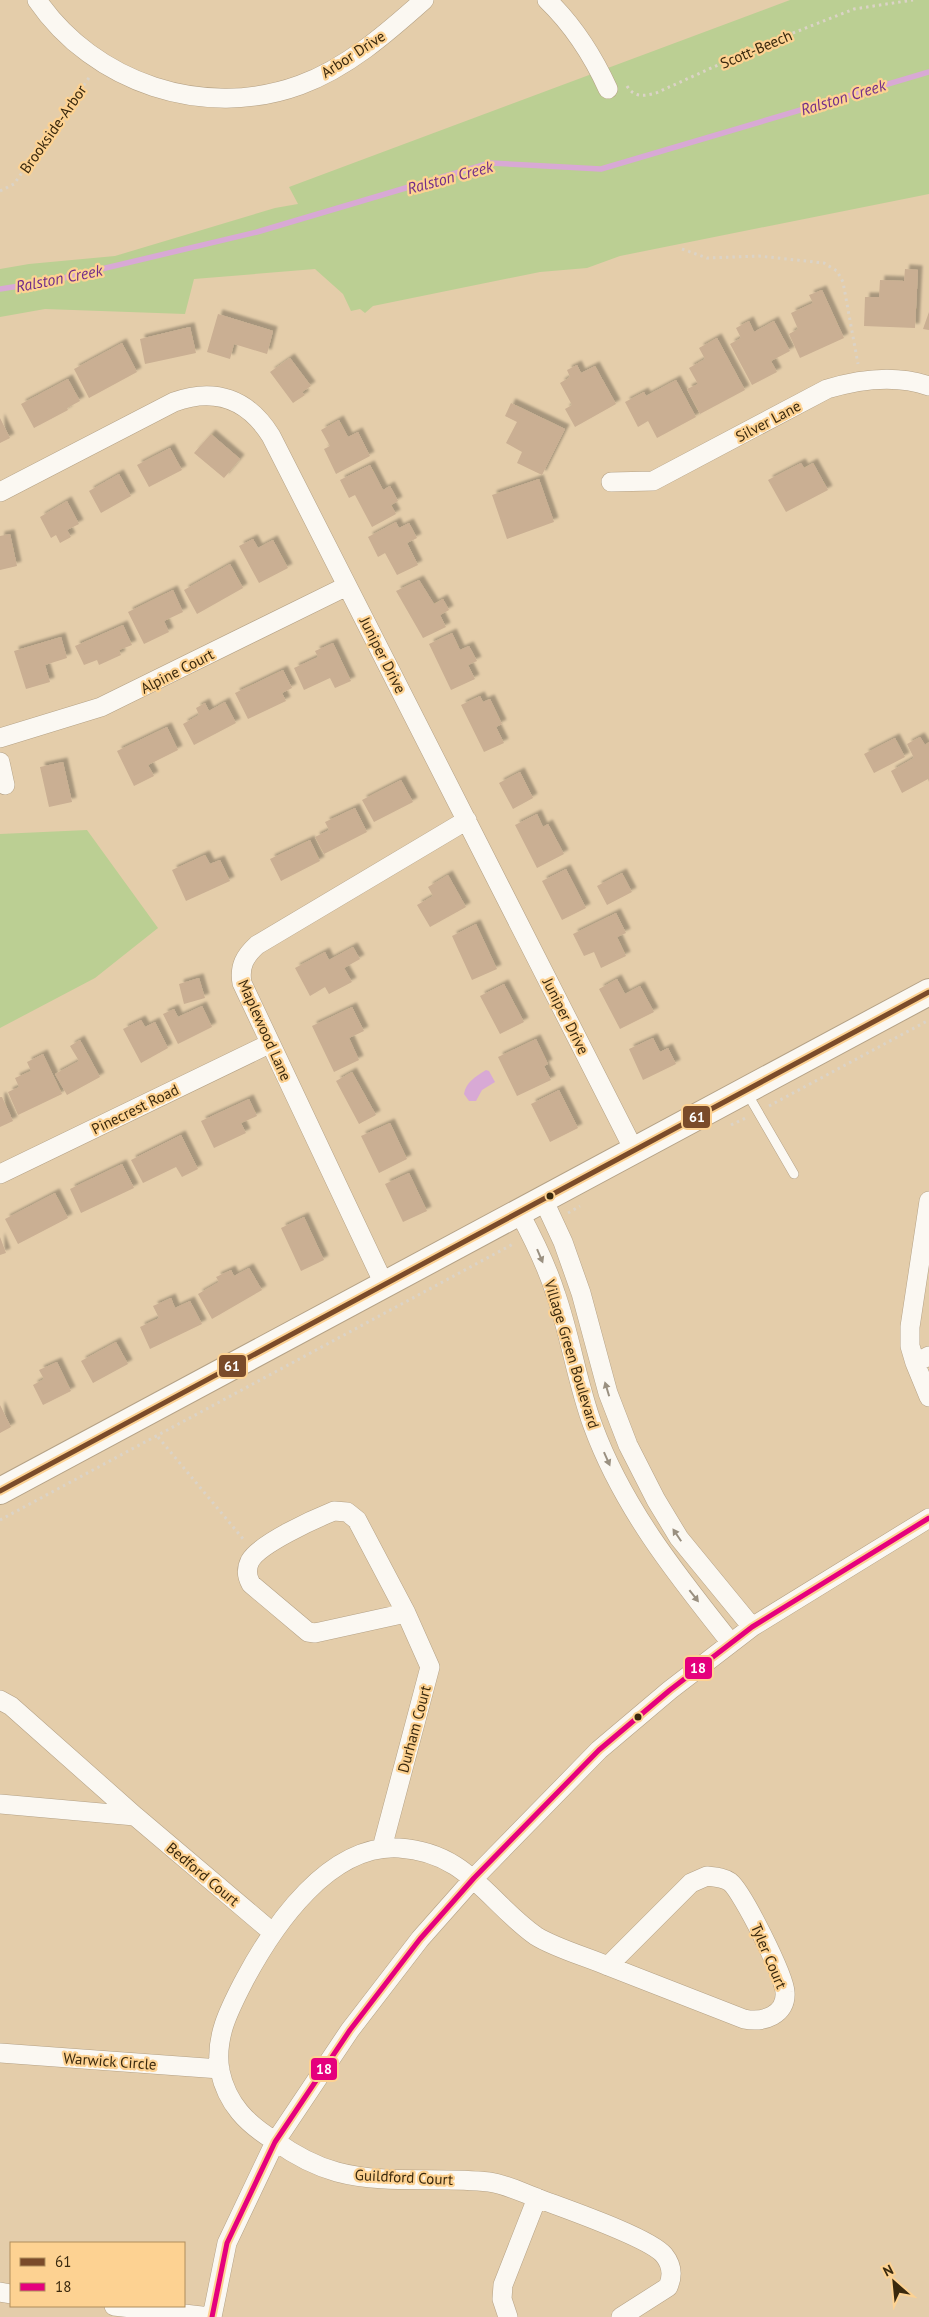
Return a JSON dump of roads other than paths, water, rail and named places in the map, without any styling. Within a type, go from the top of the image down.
[{"type":"main road","points":[[0,1491],[519,1212],[548,1210],[634,1150],[752,1101],[929,992]]},
{"type":"street","name":"Arbor Drive","points":[[37,0],[68,36],[118,73],[147,85],[177,94],[216,98],[239,98],[270,94],[300,85],[336,69],[386,33],[424,0]]},
{"type":"street","points":[[547,0],[573,26],[597,64],[608,89]]},
{"type":"street","name":"Silver Lane","points":[[611,482],[653,481],[828,389],[861,380],[889,378],[929,386]]},
{"type":"street","name":"Juniper Drive","points":[[0,492],[174,402],[201,394],[232,400],[256,417],[271,436],[634,1150]]},
{"type":"street","name":"Alpine Court","points":[[0,738],[101,708],[347,586]]},
{"type":"street","points":[[0,762],[5,785]]},
{"type":"street","name":"Maplewood Lane","points":[[384,1284],[269,1044],[242,983],[240,973],[242,962],[248,953],[268,938],[467,820]]},
{"type":"street","name":"Pinecrest Road","points":[[0,1174],[269,1044]]},
{"type":"street","points":[[929,1201],[910,1327],[910,1346],[922,1360],[929,1397]]},
{"type":"street","name":"Village Green Boulevard","points":[[548,1210],[581,1293],[608,1393],[632,1453],[656,1500],[679,1538],[752,1627]]},
{"type":"street","name":"Village Green Boulevard","points":[[519,1212],[556,1294],[588,1411],[615,1476],[640,1521],[665,1559],[730,1643]]},
{"type":"street","name":"Durham Court","points":[[382,1848],[430,1667],[406,1613],[358,1520],[346,1512],[334,1511],[276,1540],[257,1553],[248,1566],[248,1578],[251,1584],[308,1632],[406,1613]]},
{"type":"street","points":[[123,2307],[211,2317],[227,2243],[275,2142],[350,2030],[420,1939],[474,1878],[599,1750],[730,1643],[752,1627],[903,1532],[929,1518]]},
{"type":"street","name":"Bedford Court","points":[[0,1700],[11,1706],[135,1816],[272,1932]]},
{"type":"street","points":[[0,1804],[135,1816]]},
{"type":"street","name":"Tyler Court","points":[[382,1848],[424,1851],[450,1863],[474,1878],[534,1934],[548,1943],[744,2019],[757,2022],[779,2011],[784,2001],[783,1984],[756,1923],[737,1890],[722,1878],[707,1876],[691,1882],[608,1966]]},
{"type":"street","name":"Guildford Court","points":[[382,1848],[349,1860],[330,1872],[313,1885],[272,1932],[228,2012],[219,2050],[220,2069],[225,2088],[235,2108],[250,2124],[275,2142],[316,2165],[337,2172],[389,2178],[489,2182],[537,2198],[653,2245],[663,2253],[672,2272],[668,2287],[621,2317]]},
{"type":"street","name":"Warwick Circle","points":[[0,2053],[220,2069]]},
{"type":"street","points":[[508,2317],[502,2299],[503,2285],[537,2198]]},
{"type":"lane","points":[[752,1101],[794,1174]]},
{"type":"waterway","name":"Ralston Creek","points":[[0,289],[51,281],[257,232],[490,163],[601,169],[929,72]]}]
